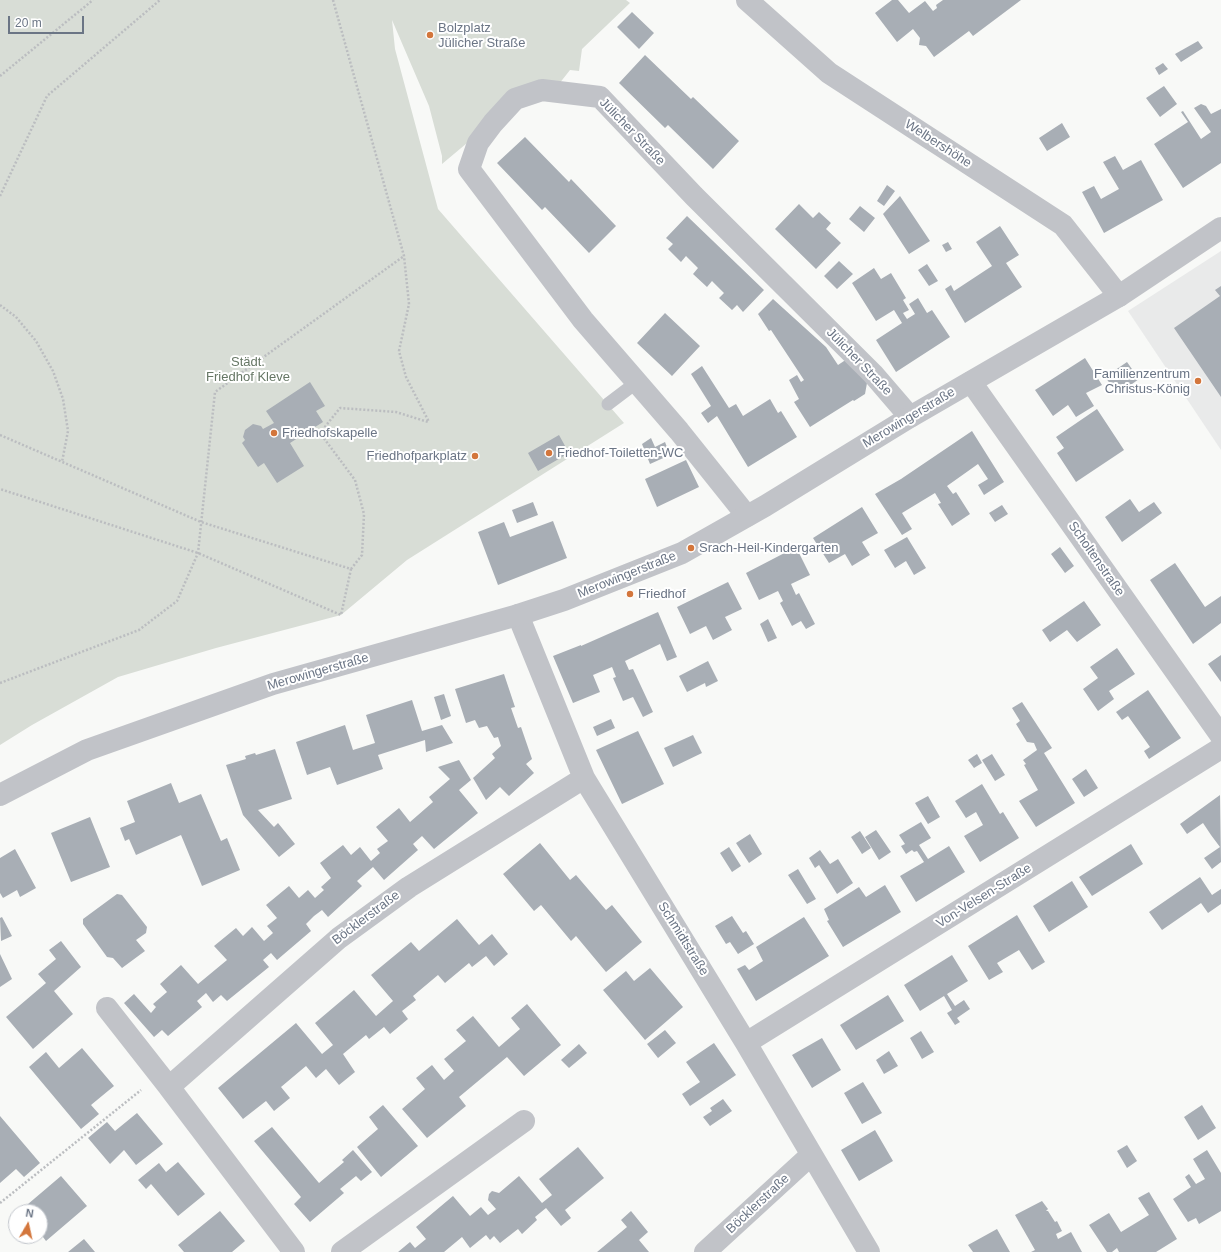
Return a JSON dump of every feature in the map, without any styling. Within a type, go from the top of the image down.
[{"type":"street","name":"Welbershöhe","points":[[747,0],[829,73],[1063,225],[1119,296]]},
{"type":"street","name":"Jülicher Straße","points":[[747,516],[679,431],[583,320],[469,170],[478,143],[493,123],[515,99],[542,90],[600,97],[694,196],[873,374],[910,417]]},
{"type":"street","name":"Merowingerstraße","points":[[0,795],[87,750],[273,684],[518,615],[564,600],[682,553],[747,516],[910,417],[1119,296],[1221,228]]},
{"type":"street","name":"Scholtenstraße","points":[[971,382],[1221,736]]},
{"type":"street","name":"Schmidtstraße","points":[[518,615],[584,778],[746,1043],[869,1252]]},
{"type":"street","name":"Von-Velsen-Straße","points":[[746,1043],[1221,748]]},
{"type":"street","name":"Böcklerstraße","points":[[165,1081],[339,938],[408,887],[584,778]]},
{"type":"street","points":[[107,1008],[165,1081],[294,1252]]},
{"type":"street","points":[[342,1252],[524,1121]]},
{"type":"street","name":"Böcklerstraße","points":[[705,1252],[811,1155]]},
{"type":"lane","points":[[608,404],[637,382]]},
{"type":"path","points":[[0,76],[93,0]]},
{"type":"path","points":[[0,196],[47,96],[160,0]]},
{"type":"path","points":[[0,489],[198,553],[340,615],[351,569],[362,554],[364,514],[355,480],[320,433],[340,408],[396,412],[429,422],[406,377],[400,351],[409,304],[404,256],[333,0]]},
{"type":"path","points":[[0,683],[139,630],[177,601],[198,553],[215,392],[404,256]]},
{"type":"path","points":[[0,305],[16,317],[36,341],[54,371],[63,399],[68,431],[62,462]]},
{"type":"path","points":[[0,436],[201,522],[351,569]]},
{"type":"path","points":[[0,1203],[165,1081]]},
{"type":"shaded area","name":"Familienzentrum Christus-König","points":[[1221,251],[1221,450],[1128,311]]},
{"type":"green space","name":"Städt. Friedhof Kleve","points":[[0,0],[626,0],[630,3],[582,49],[579,71],[570,70],[559,84],[479,133],[442,164],[442,156],[429,106],[392,20],[395,49],[438,209],[624,423],[407,560],[341,615],[216,648],[118,677],[32,725],[0,745]]},
{"type":"building","points":[[892,0],[898,0],[909,13],[925,1],[933,11],[937,8],[936,5],[943,0],[1021,0],[973,36],[969,31],[934,57],[926,46],[919,45],[920,38],[913,29],[897,42],[875,13]]},
{"type":"building","points":[[632,12],[654,33],[639,49],[617,27]]},
{"type":"building","points":[[1198,41],[1203,48],[1181,62],[1175,54]]},
{"type":"building","points":[[645,55],[691,99],[693,97],[739,141],[713,169],[668,125],[665,128],[619,83]]},
{"type":"building","points":[[1163,63],[1168,69],[1159,75],[1155,68]]},
{"type":"building","points":[[1164,86],[1177,104],[1160,117],[1146,98]]},
{"type":"building","points":[[1201,104],[1206,106],[1211,114],[1221,109],[1221,163],[1183,188],[1154,144],[1188,122],[1181,112],[1183,111],[1201,139],[1211,132],[1194,108]]},
{"type":"building","points":[[1062,123],[1070,137],[1047,151],[1039,138]]},
{"type":"building","points":[[525,137],[569,182],[571,179],[616,226],[589,253],[545,207],[542,210],[497,163]]},
{"type":"building","points":[[1115,156],[1123,170],[1141,160],[1163,200],[1104,233],[1082,192],[1094,186],[1101,199],[1119,189],[1103,162]]},
{"type":"building","points":[[887,185],[895,191],[884,206],[877,201]]},
{"type":"building","points":[[900,196],[930,241],[909,254],[883,214]]},
{"type":"building","points":[[799,204],[813,218],[819,212],[831,223],[826,229],[841,243],[816,269],[775,229]]},
{"type":"building","points":[[860,206],[875,218],[864,232],[849,219]]},
{"type":"building","points":[[687,216],[764,290],[743,312],[737,305],[732,310],[719,298],[724,293],[712,281],[707,287],[693,274],[698,268],[686,256],[681,262],[668,249],[673,244],[666,238]]},
{"type":"building","points":[[1000,226],[1019,255],[1006,263],[1022,287],[965,323],[945,289],[951,285],[954,291],[992,266],[976,242]]},
{"type":"building","points":[[948,242],[952,249],[946,252],[942,245]]},
{"type":"building","points":[[839,261],[853,274],[837,289],[824,276]]},
{"type":"building","points":[[927,264],[938,281],[929,286],[918,270]]},
{"type":"building","points":[[874,268],[881,279],[891,273],[906,298],[903,300],[909,310],[903,313],[907,319],[915,314],[909,304],[918,298],[927,313],[932,310],[950,337],[896,372],[876,340],[902,323],[894,310],[876,321],[852,283]]},
{"type":"building","points":[[1221,286],[1221,397],[1174,328],[1220,296],[1215,290]]},
{"type":"building","points":[[773,299],[826,347],[838,365],[850,357],[867,383],[865,394],[810,427],[794,402],[799,399],[789,380],[797,375],[801,382],[804,380],[771,330],[769,331],[758,314]]},
{"type":"building","points":[[665,313],[700,346],[672,376],[637,343]]},
{"type":"building","points":[[1085,358],[1102,385],[1086,393],[1094,406],[1076,417],[1068,405],[1053,416],[1035,390]]},
{"type":"building","points":[[1127,362],[1139,379],[1118,394],[1105,377]]},
{"type":"building","points":[[702,366],[729,408],[736,404],[743,416],[770,399],[778,413],[781,411],[797,437],[748,467],[717,416],[708,423],[701,413],[711,406],[691,374]]},
{"type":"building","name":"Friedhofskapelle","points":[[310,382],[325,406],[316,411],[323,422],[290,443],[304,466],[277,483],[264,463],[258,467],[242,443],[245,440],[243,437],[245,430],[253,424],[261,426],[263,429],[274,423],[266,411]]},
{"type":"building","points":[[1097,409],[1124,450],[1076,482],[1057,453],[1064,448],[1056,437]]},
{"type":"building","points":[[972,431],[1004,482],[984,495],[978,485],[988,479],[978,464],[947,486],[953,494],[956,492],[970,514],[952,526],[938,504],[941,503],[935,493],[902,513],[912,529],[902,535],[875,494],[901,479]]},
{"type":"building","name":"Friedhof-Toiletten-WC","points":[[559,435],[569,453],[538,471],[528,453]]},
{"type":"building","points":[[651,438],[655,447],[665,442],[670,455],[650,464],[642,444]]},
{"type":"building","points":[[686,460],[699,487],[657,507],[645,479]]},
{"type":"building","points":[[1130,499],[1139,512],[1154,502],[1162,513],[1122,542],[1105,517]]},
{"type":"building","points":[[533,502],[538,515],[517,523],[512,510]]},
{"type":"building","points":[[1002,505],[1008,514],[995,522],[989,513]]},
{"type":"building","points":[[862,507],[878,533],[862,542],[870,555],[852,566],[845,554],[829,563],[813,538]]},
{"type":"building","points":[[553,521],[567,558],[498,585],[478,532],[504,522],[510,537]]},
{"type":"building","points":[[907,537],[926,568],[914,575],[906,561],[895,568],[884,550]]},
{"type":"building","points":[[796,547],[810,575],[791,584],[796,595],[799,593],[815,624],[806,629],[801,621],[792,626],[780,603],[783,601],[778,591],[759,600],[746,573]]},
{"type":"building","points":[[1060,547],[1074,566],[1065,573],[1051,554]]},
{"type":"building","points":[[1175,563],[1205,607],[1221,596],[1221,623],[1193,644],[1150,580]]},
{"type":"building","points":[[728,582],[742,609],[725,617],[732,630],[713,640],[706,626],[690,634],[677,607]]},
{"type":"building","points":[[1084,601],[1101,625],[1077,642],[1067,630],[1050,642],[1042,630]]},
{"type":"building","points":[[658,612],[677,657],[667,661],[660,644],[625,661],[629,670],[633,669],[653,712],[643,717],[633,697],[623,701],[613,678],[616,677],[612,667],[593,675],[600,692],[573,703],[553,656],[581,646]]},
{"type":"building","points":[[768,619],[777,638],[768,642],[760,624]]},
{"type":"building","points":[[1117,648],[1135,674],[1109,691],[1114,699],[1098,711],[1083,689],[1098,678],[1090,667]]},
{"type":"building","points":[[1221,655],[1221,682],[1208,664]]},
{"type":"building","points":[[708,661],[718,681],[706,687],[705,683],[687,692],[679,676]]},
{"type":"building","points":[[504,674],[515,707],[511,708],[518,728],[521,727],[532,759],[526,764],[534,773],[509,796],[500,787],[486,800],[473,778],[495,758],[492,754],[501,746],[498,737],[494,738],[487,726],[479,728],[475,720],[466,723],[455,689]]},
{"type":"building","points":[[1148,690],[1181,738],[1149,759],[1144,751],[1150,747],[1128,716],[1122,720],[1116,712]]},
{"type":"building","points":[[444,694],[451,716],[441,720],[434,697]]},
{"type":"building","points":[[412,700],[422,731],[442,725],[453,743],[426,752],[425,740],[378,755],[383,769],[337,785],[330,767],[307,775],[296,742],[345,725],[353,750],[375,743],[366,715]]},
{"type":"building","points":[[1022,702],[1052,748],[1044,753],[1075,803],[1036,827],[1019,801],[1038,790],[1024,765],[1026,764],[1023,760],[1037,750],[1034,743],[1027,742],[1016,724],[1020,721],[1012,708]]},
{"type":"building","points":[[611,719],[615,728],[597,736],[593,727]]},
{"type":"building","points":[[638,731],[664,784],[622,804],[596,750]]},
{"type":"building","points":[[693,735],[702,753],[673,767],[664,748]]},
{"type":"building","points":[[275,749],[292,799],[258,810],[274,827],[278,823],[295,844],[279,857],[243,815],[226,765],[246,759],[245,756],[255,753],[256,755]]},
{"type":"building","points":[[977,754],[982,763],[974,768],[968,760]]},
{"type":"building","points":[[992,754],[1005,775],[995,781],[982,760]]},
{"type":"building","points":[[459,760],[471,780],[459,790],[478,813],[434,849],[422,836],[413,844],[418,850],[384,880],[373,867],[357,881],[362,886],[328,917],[322,910],[314,916],[306,924],[311,931],[277,960],[271,953],[263,960],[269,967],[227,1001],[221,995],[213,1002],[206,993],[197,1001],[202,1007],[168,1036],[162,1030],[154,1037],[124,1003],[134,994],[151,1013],[156,1007],[153,1004],[167,992],[160,984],[181,965],[198,984],[227,960],[214,946],[236,928],[243,936],[252,927],[264,941],[273,933],[267,926],[277,918],[266,905],[289,886],[299,898],[308,890],[315,898],[324,890],[321,887],[331,878],[320,863],[343,845],[351,855],[360,847],[371,861],[380,853],[377,849],[388,841],[376,827],[399,808],[410,822],[433,802],[429,797],[450,779],[438,767]]},
{"type":"building","points":[[1086,769],[1098,788],[1084,797],[1072,779]]},
{"type":"building","points":[[171,783],[179,803],[201,794],[221,841],[227,838],[240,870],[202,886],[181,835],[136,855],[129,839],[125,841],[120,828],[135,822],[127,801]]},
{"type":"building","points":[[982,784],[1000,814],[1003,812],[1019,838],[980,862],[964,836],[983,825],[976,812],[966,818],[955,801]]},
{"type":"building","points":[[1220,795],[1221,862],[1212,869],[1204,858],[1220,847],[1203,823],[1187,834],[1180,824]]},
{"type":"building","points":[[928,796],[940,817],[928,824],[915,803]]},
{"type":"building","points":[[90,817],[110,867],[71,882],[51,833]]},
{"type":"building","points":[[921,822],[931,838],[919,845],[928,859],[949,846],[965,872],[916,902],[900,876],[924,862],[917,851],[914,852],[912,850],[906,854],[901,846],[905,844],[899,835]]},
{"type":"building","points":[[876,830],[891,852],[879,860],[865,837]]},
{"type":"building","points":[[860,831],[871,848],[862,854],[851,837]]},
{"type":"building","points":[[750,834],[762,854],[749,863],[736,843]]},
{"type":"building","points":[[540,843],[570,880],[576,875],[606,910],[612,905],[642,942],[606,972],[576,936],[571,941],[541,905],[534,911],[503,874]]},
{"type":"building","points":[[1131,844],[1143,864],[1092,896],[1079,877]]},
{"type":"building","points":[[729,847],[741,866],[732,872],[720,853]]},
{"type":"building","points":[[15,849],[36,888],[20,897],[17,890],[3,898],[0,893],[0,858]]},
{"type":"building","points":[[820,850],[830,864],[838,859],[853,883],[837,894],[819,865],[815,868],[809,858]]},
{"type":"building","points":[[798,869],[816,899],[807,904],[788,875]]},
{"type":"building","points":[[1200,877],[1212,895],[1221,889],[1221,904],[1208,913],[1201,903],[1162,930],[1149,912]]},
{"type":"building","points":[[1072,881],[1088,907],[1049,932],[1033,906]]},
{"type":"building","points":[[885,885],[901,912],[843,947],[827,921],[829,920],[824,909],[859,887],[866,897]]},
{"type":"building","points":[[117,894],[122,895],[147,927],[146,933],[136,940],[145,951],[122,968],[113,958],[107,957],[83,924],[83,919]]},
{"type":"building","points":[[1017,915],[1045,962],[1032,970],[1019,950],[997,963],[1003,972],[989,980],[968,946]]},
{"type":"building","points":[[732,916],[743,933],[746,931],[754,944],[738,954],[730,942],[726,944],[715,926]]},
{"type":"building","points":[[2,917],[12,936],[1,941],[0,918]]},
{"type":"building","points":[[804,917],[829,956],[756,1001],[737,969],[745,965],[749,970],[763,961],[756,947]]},
{"type":"building","points":[[457,919],[479,945],[492,934],[508,954],[494,966],[486,956],[472,967],[469,963],[445,983],[438,975],[413,996],[416,1000],[402,1011],[408,1019],[390,1034],[384,1027],[369,1039],[366,1035],[343,1054],[355,1072],[339,1085],[326,1069],[316,1078],[306,1066],[281,1087],[290,1098],[274,1111],[266,1101],[243,1119],[218,1088],[296,1023],[322,1054],[333,1045],[315,1023],[354,990],[376,1016],[393,1001],[371,975],[411,942],[419,951]]},
{"type":"building","points":[[61,941],[81,967],[54,991],[73,1014],[33,1049],[6,1017],[46,983],[38,974],[56,959],[49,950]]},
{"type":"building","points":[[0,954],[12,979],[0,987]]},
{"type":"building","points":[[952,955],[968,981],[947,994],[955,1006],[964,1000],[970,1009],[957,1018],[960,1022],[955,1025],[947,1013],[952,1010],[944,996],[920,1011],[904,985]]},
{"type":"building","points":[[650,968],[683,1007],[645,1040],[603,990],[626,971],[634,981]]},
{"type":"building","points":[[888,995],[904,1021],[856,1050],[840,1025]]},
{"type":"building","points":[[527,1004],[561,1045],[524,1076],[507,1057],[459,1097],[466,1106],[427,1138],[402,1109],[425,1089],[416,1078],[432,1065],[444,1080],[454,1071],[444,1059],[466,1041],[456,1030],[473,1016],[499,1047],[520,1029],[511,1018]]},
{"type":"building","points":[[665,1030],[676,1043],[658,1058],[647,1044]]},
{"type":"building","points":[[921,1031],[934,1052],[922,1059],[910,1038]]},
{"type":"building","points":[[822,1038],[841,1070],[812,1088],[792,1055]]},
{"type":"building","points":[[714,1043],[736,1075],[690,1106],[682,1094],[700,1082],[686,1062]]},
{"type":"building","points":[[579,1044],[587,1053],[569,1068],[561,1060]]},
{"type":"building","points":[[82,1048],[114,1086],[91,1105],[99,1114],[81,1129],[29,1067],[46,1052],[59,1068]]},
{"type":"building","points":[[889,1051],[898,1066],[884,1074],[876,1060]]},
{"type":"building","points":[[863,1082],[882,1113],[862,1124],[844,1093]]},
{"type":"building","points":[[723,1099],[732,1111],[710,1126],[703,1117],[712,1111],[710,1108]]},
{"type":"building","points":[[383,1105],[418,1146],[381,1177],[357,1147],[378,1129],[369,1117]]},
{"type":"building","points":[[1202,1105],[1216,1128],[1198,1140],[1184,1117]]},
{"type":"building","points":[[137,1113],[163,1144],[136,1165],[124,1150],[110,1164],[88,1138],[107,1122],[115,1131]]},
{"type":"building","points":[[0,1116],[40,1163],[24,1177],[16,1169],[0,1183]]},
{"type":"building","points":[[272,1127],[319,1183],[344,1162],[342,1160],[353,1150],[372,1172],[361,1181],[356,1176],[340,1189],[344,1193],[310,1222],[294,1204],[301,1197],[254,1141]]},
{"type":"building","points":[[875,1130],[893,1161],[859,1181],[841,1150]]},
{"type":"building","points":[[1127,1145],[1137,1161],[1127,1168],[1117,1151]]},
{"type":"building","points":[[578,1147],[604,1178],[565,1210],[571,1218],[561,1226],[546,1208],[535,1217],[537,1220],[522,1234],[518,1229],[500,1243],[494,1236],[490,1240],[486,1235],[470,1248],[462,1237],[444,1252],[398,1252],[410,1242],[415,1248],[426,1239],[416,1227],[453,1196],[470,1216],[481,1207],[488,1215],[496,1209],[488,1200],[489,1194],[492,1191],[499,1193],[519,1176],[542,1203],[552,1195],[539,1179]]},
{"type":"building","points":[[1207,1150],[1221,1173],[1221,1211],[1199,1224],[1196,1218],[1188,1222],[1173,1199],[1191,1187],[1185,1177],[1189,1174],[1196,1184],[1205,1179],[1193,1159]]},
{"type":"building","points":[[178,1162],[205,1194],[178,1216],[151,1184],[146,1189],[138,1180],[159,1163],[166,1172]]},
{"type":"building","points":[[61,1176],[87,1206],[48,1239],[48,1204],[28,1204]]},
{"type":"building","points":[[1149,1192],[1177,1239],[1156,1252],[1119,1252],[1117,1248],[1112,1252],[1107,1252],[1089,1225],[1109,1213],[1121,1232],[1149,1215],[1138,1198]]},
{"type":"building","points":[[1042,1201],[1048,1209],[1046,1211],[1048,1211],[1055,1222],[1057,1221],[1062,1231],[1056,1234],[1058,1239],[1071,1232],[1082,1252],[1031,1252],[1035,1250],[1015,1215]]},
{"type":"building","points":[[220,1211],[245,1241],[232,1252],[184,1252],[178,1245]]},
{"type":"building","points":[[631,1211],[648,1232],[639,1240],[649,1252],[597,1252],[627,1227],[621,1220]]},
{"type":"building","points":[[997,1229],[1010,1252],[973,1252],[968,1245]]},
{"type":"building","points":[[84,1239],[95,1252],[68,1252]]},
{"type":"place","name":"Bolzplatz Jülicher Straße","points":[[430,35]]},
{"type":"place","name":"Familienzentrum Christus-König","points":[[1198,381]]},
{"type":"place","name":"Friedhofskapelle","points":[[274,433]]},
{"type":"place","name":"Friedhof-Toiletten-WC","points":[[549,453]]},
{"type":"place","name":"Friedhofparkplatz","points":[[475,456]]},
{"type":"place","name":"Srach-Heil-Kindergarten","points":[[691,548]]},
{"type":"place","name":"Friedhof","points":[[630,594]]}]
